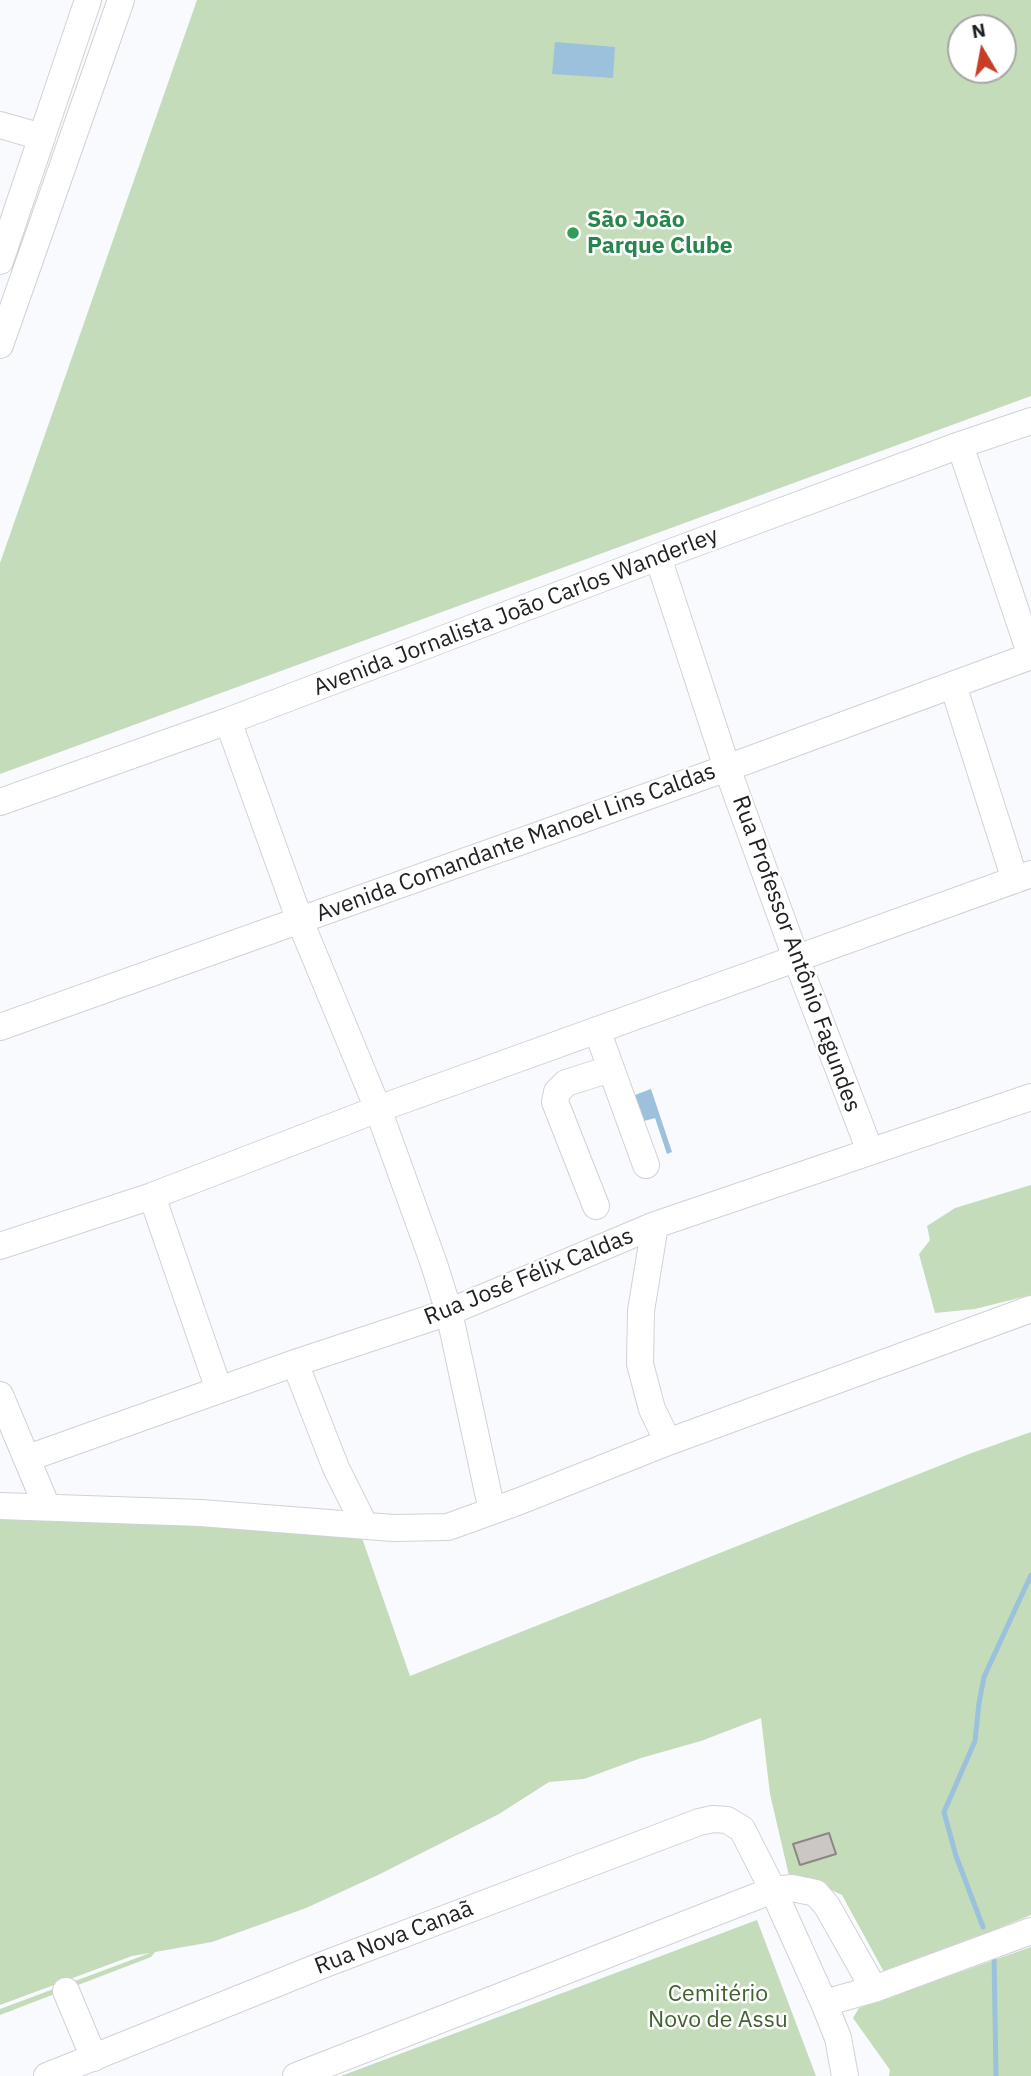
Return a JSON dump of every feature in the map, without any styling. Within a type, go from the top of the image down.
[{"type":"street","points":[[0,261],[88,0]]},
{"type":"street","points":[[0,345],[121,0]]},
{"type":"street","points":[[0,125],[42,137],[77,129]]},
{"type":"street","points":[[42,137],[64,163]]},
{"type":"street","name":"Avenida Jornalista João Carlos Wanderley","points":[[0,802],[228,721],[960,444],[1031,421]]},
{"type":"street","points":[[960,444],[1031,656]]},
{"type":"street","name":"Rua Professor Antônio Fagundes","points":[[658,557],[727,768],[870,1151]]},
{"type":"street","name":"Avenida Comandante Manoel Lins Caldas","points":[[0,1027],[727,768],[1031,656]]},
{"type":"street","points":[[0,1246],[152,1196],[378,1109],[1023,877],[953,685]]},
{"type":"street","points":[[228,721],[300,920],[378,1109],[449,1312],[492,1511]]},
{"type":"street","points":[[597,1030],[646,1165]]},
{"type":"street","points":[[596,1206],[555,1102],[557,1092],[566,1083],[610,1069]]},
{"type":"street","name":"Rua José Félix Caldas","points":[[28,1458],[295,1363],[449,1312],[655,1225],[1031,1097]]},
{"type":"street","points":[[152,1196],[219,1390]]},
{"type":"street","points":[[655,1225],[641,1311],[640,1364],[652,1409],[668,1442]]},
{"type":"street","points":[[0,1506],[201,1513],[414,1529],[448,1527],[668,1442],[1031,1309]]},
{"type":"street","points":[[295,1363],[337,1468],[364,1524]]},
{"type":"street","points":[[0,1395],[47,1507]]},
{"type":"street","name":"Rua Nova Canaã","points":[[47,2076],[107,2062],[320,1966],[699,1822],[727,1820],[742,1829],[773,1890]]},
{"type":"street","points":[[296,2076],[773,1890],[792,1888],[816,1893],[827,1906],[874,1989]]},
{"type":"street","points":[[773,1890],[838,2038],[845,2076]]},
{"type":"street","points":[[824,2003],[874,1989],[1031,1931]]},
{"type":"street","points":[[66,1991],[107,2062]]},
{"type":"green space","name":"São João Parque Clube","points":[[197,0],[1031,0],[1031,396],[0,774],[0,563]]},
{"type":"green space","points":[[1031,1185],[1031,1295],[975,1309],[935,1313],[919,1254],[930,1240],[927,1226],[955,1208]]},
{"type":"green space","points":[[1031,1432],[1031,1915],[898,1969],[884,1972],[842,1895],[816,1883],[790,1880],[770,1794],[761,1718],[701,1741],[641,1758],[584,1779],[549,1782],[499,1814],[306,1908],[212,1942],[155,1952],[151,1957],[0,2015],[0,2009],[150,1953],[132,1956],[0,2005],[0,1516],[274,1524],[361,1535],[410,1676],[969,1454]]},
{"type":"green space","name":"Cemitério Novo de Assu","points":[[757,1920],[816,2076],[341,2076]]},
{"type":"green space","points":[[1031,1947],[1031,2076],[889,2076],[890,2070],[853,2018],[859,2008]]},
{"type":"water","points":[[555,42],[615,47],[613,78],[552,74]]},
{"type":"water","points":[[651,1089],[672,1152],[667,1154],[655,1118],[644,1121],[635,1095]]},
{"type":"building","points":[[829,1833],[836,1854],[800,1865],[793,1844]]},
{"type":"waterway","points":[[983,1927],[956,1856],[944,1812],[975,1741],[984,1677],[1031,1575]]},
{"type":"waterway","points":[[994,1954],[996,2076]]},
{"type":"place","name":"São João Parque Clube","points":[[573,233]]}]
